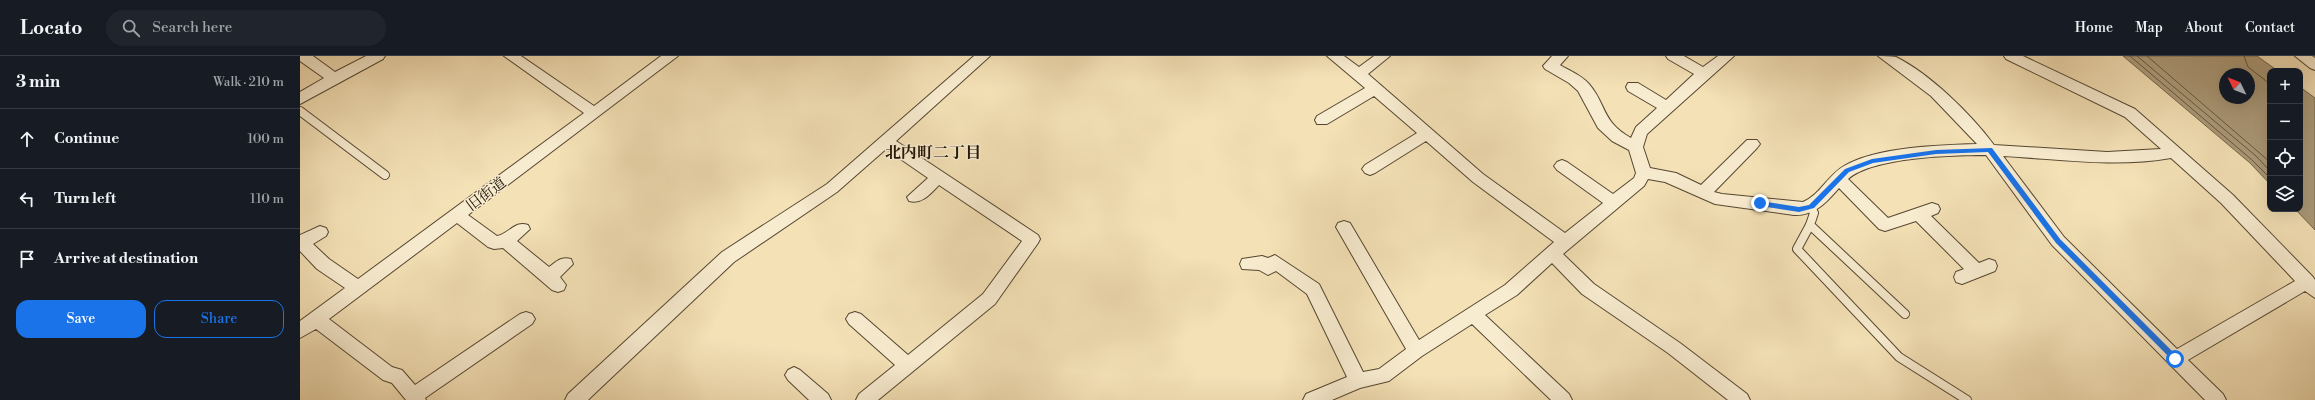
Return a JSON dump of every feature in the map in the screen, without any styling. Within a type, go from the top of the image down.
[{"type":"street","points":[[303,56],[334,78]]},
{"type":"street","points":[[300,99],[334,78],[378,56]]},
{"type":"street","points":[[511,56],[594,114]]},
{"type":"street","name":"旧街道","points":[[300,331],[671,56]]},
{"type":"street","points":[[585,397],[728,257],[832,188],[886,142],[918,111],[949,88],[983,56]]},
{"type":"street","points":[[1334,56],[1376,88],[1558,247],[1588,289],[1674,348],[1741,400]]},
{"type":"street","points":[[1359,74],[1383,56]]},
{"type":"street","points":[[1561,56],[1550,66],[1574,79],[1584,88],[1603,124],[1617,137],[1635,147]]},
{"type":"street","points":[[1673,56],[1705,74]]},
{"type":"street","points":[[1312,400],[1358,381],[1382,376],[1416,351],[1511,290],[1558,247],[1639,182],[1644,173],[1635,147],[1641,131],[1727,56]]},
{"type":"street","points":[[1885,56],[1936,92],[1960,115],[1990,150],[2058,241],[2217,400]]},
{"type":"street","points":[[2011,56],[2130,113],[2227,199],[2311,287],[2175,359]]},
{"type":"street","points":[[2302,56],[2315,65]]},
{"type":"street","points":[[1633,87],[1667,107]]},
{"type":"street","points":[[1322,120],[1376,88]]},
{"type":"street","points":[[1370,169],[1428,134]]},
{"type":"street","points":[[865,400],[989,299],[1032,239],[886,142]]},
{"type":"street","points":[[1703,193],[1752,144]]},
{"type":"street","points":[[1644,173],[1674,177],[1703,193],[1724,201],[1760,203],[1799,210],[1811,207],[1847,171],[1872,161],[1936,152],[1990,150],[2087,157],[2155,156],[2175,152]]},
{"type":"street","points":[[1562,166],[1613,202]]},
{"type":"street","points":[[915,197],[938,177]]},
{"type":"street","points":[[1839,179],[1885,225],[1925,211],[1976,272]]},
{"type":"street","points":[[457,215],[494,244],[506,241],[522,229]]},
{"type":"street","points":[[1344,227],[1416,351]]},
{"type":"street","points":[[320,232],[301,242],[323,264],[358,288]]},
{"type":"street","points":[[506,241],[553,281],[565,264]]},
{"type":"street","points":[[1248,264],[1262,263],[1268,268],[1276,262],[1313,289],[1358,381]]},
{"type":"street","points":[[1474,315],[1563,400]]},
{"type":"street","points":[[316,319],[390,375],[396,375],[415,398],[526,319]]},
{"type":"street","points":[[854,319],[907,365]]},
{"type":"street","points":[[794,375],[822,400]]},
{"type":"lane","points":[[300,111],[385,175]]},
{"type":"lane","points":[[1811,207],[1814,213],[1810,225],[1797,249],[1899,357],[1967,400]]},
{"type":"lane","points":[[1810,225],[1905,314]]},
{"type":"water","points":[[2123,56],[2257,56],[2274,68],[2267,68],[2267,181],[2250,163]]},
{"type":"water","points":[[2303,89],[2315,98],[2315,230],[2298,212],[2303,212]]},
{"type":"district","name":"北内町二丁目","points":[[933,152]]},
{"type":"route","points":[[1760,203],[1799,210],[1811,207],[1847,171],[1872,161],[1936,152],[1990,150],[2058,241],[2175,359]]}]
